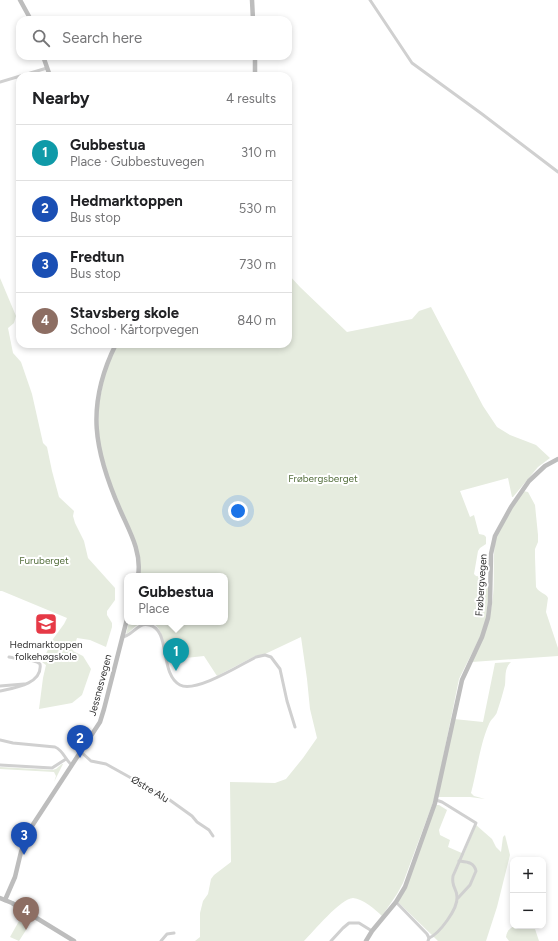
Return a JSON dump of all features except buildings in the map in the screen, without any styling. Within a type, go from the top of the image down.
[{"type":"main road","points":[[20,0],[29,16]]},
{"type":"main road","points":[[252,0],[253,16]]},
{"type":"main road","points":[[44,60],[48,72]]},
{"type":"main road","points":[[255,60],[255,72]]},
{"type":"main road","points":[[114,348],[106,366],[100,386],[97,404],[97,437],[100,457],[108,482],[136,548],[139,561],[138,573]]},
{"type":"main road","name":"Frøbergvegen","points":[[366,941],[372,931],[396,902],[405,887],[436,800],[460,684],[482,637],[488,618],[490,602],[491,554],[495,536],[508,512],[529,481],[545,466],[558,458]]},
{"type":"main road","name":"Jessnesvegen","points":[[2,899],[15,877],[21,852],[30,829],[81,752],[102,717],[125,625]]},
{"type":"main road","points":[[2,899],[74,941]]},
{"type":"street","points":[[370,0],[412,63],[558,172]]},
{"type":"street","points":[[34,72],[47,68]]},
{"type":"street","points":[[0,82],[16,77]]},
{"type":"street","points":[[122,637],[127,636],[137,627],[143,625]]},
{"type":"street","points":[[150,625],[160,634],[168,668],[174,681],[186,687],[206,683],[256,657],[272,657],[280,669],[295,727]]},
{"type":"street","points":[[0,691],[26,684],[36,677],[40,671],[39,663],[9,657]]},
{"type":"street","points":[[0,686],[26,684]]},
{"type":"street","points":[[0,740],[13,743],[55,747],[61,750],[66,759],[72,765]]},
{"type":"street","name":"Østre Alu","points":[[81,752],[91,762],[106,764],[167,798],[209,830],[213,836]]},
{"type":"street","points":[[0,765],[52,768],[66,759]]},
{"type":"street","points":[[436,800],[442,802],[476,823],[459,861],[452,882],[458,898]]},
{"type":"street","points":[[396,902],[424,931],[429,939],[444,925],[458,898],[470,885],[476,871],[472,863],[459,861]]},
{"type":"street","points":[[331,941],[350,923],[359,923],[372,931]]},
{"type":"street","points":[[161,941],[166,934],[174,933]]},
{"type":"green space","name":"Furuberget","points":[[0,278],[16,316],[14,323],[8,328],[13,353],[21,362],[32,394],[43,443],[47,447],[59,497],[74,511],[73,516],[75,523],[84,541],[88,558],[115,588],[115,600],[107,611],[112,627],[106,647],[90,640],[77,638],[73,651],[83,656],[91,669],[82,695],[72,703],[39,709],[46,665],[42,662],[53,639],[67,618],[0,591]]},
{"type":"green space","name":"Frøbergsberget","points":[[292,278],[347,332],[412,319],[419,311],[431,307],[483,406],[497,427],[510,435],[536,445],[550,458],[538,467],[513,497],[508,478],[460,491],[470,517],[474,515],[479,534],[486,537],[486,544],[478,551],[474,574],[476,576],[483,577],[487,581],[489,589],[486,619],[480,637],[459,679],[435,797],[403,883],[382,916],[365,902],[353,898],[348,899],[335,909],[304,941],[195,941],[200,937],[200,913],[203,901],[208,894],[211,879],[231,862],[230,782],[275,783],[286,779],[317,738],[310,709],[301,637],[265,654],[255,656],[217,676],[204,656],[167,660],[163,638],[160,631],[154,625],[228,625],[228,573],[140,573],[140,561],[117,504],[98,440],[99,404],[106,367],[113,348],[292,348]]},
{"type":"green space","points":[[523,491],[528,492],[535,505],[538,535],[538,542],[535,549],[536,587],[548,598],[546,612],[558,648],[558,656],[472,662],[491,611],[494,551],[497,533]]},
{"type":"green space","name":"Frøbergsberget","points":[[128,625],[138,625],[136,626],[126,634]]},
{"type":"green space","points":[[511,662],[506,670],[505,685],[496,715],[489,724],[483,740],[471,793],[474,796],[485,799],[470,797],[438,797],[454,719],[483,722],[495,663]]},
{"type":"green space","points":[[62,764],[54,782],[56,776],[54,772],[0,769],[0,767],[52,770],[56,769]]},
{"type":"green space","points":[[436,805],[439,805],[447,810],[439,830],[440,835],[450,840],[448,847],[464,854],[476,825],[492,839],[496,847],[501,852],[503,837],[505,835],[510,855],[497,907],[486,941],[438,941],[399,903]]},
{"type":"green space","points":[[19,921],[28,927],[19,941],[10,937]]},
{"type":"green space","points":[[510,929],[535,929],[539,941],[509,941],[506,937]]},
{"type":"place","name":"Hedmarktoppen folkehøgskole","points":[[46,624]]},
{"type":"place","name":"Gubbestua","points":[[176,671]]},
{"type":"place","name":"Hedmarktoppen","points":[[80,758]]},
{"type":"place","name":"Fredtun","points":[[24,855]]},
{"type":"place","name":"Stavsberg skole","points":[[26,930]]}]
